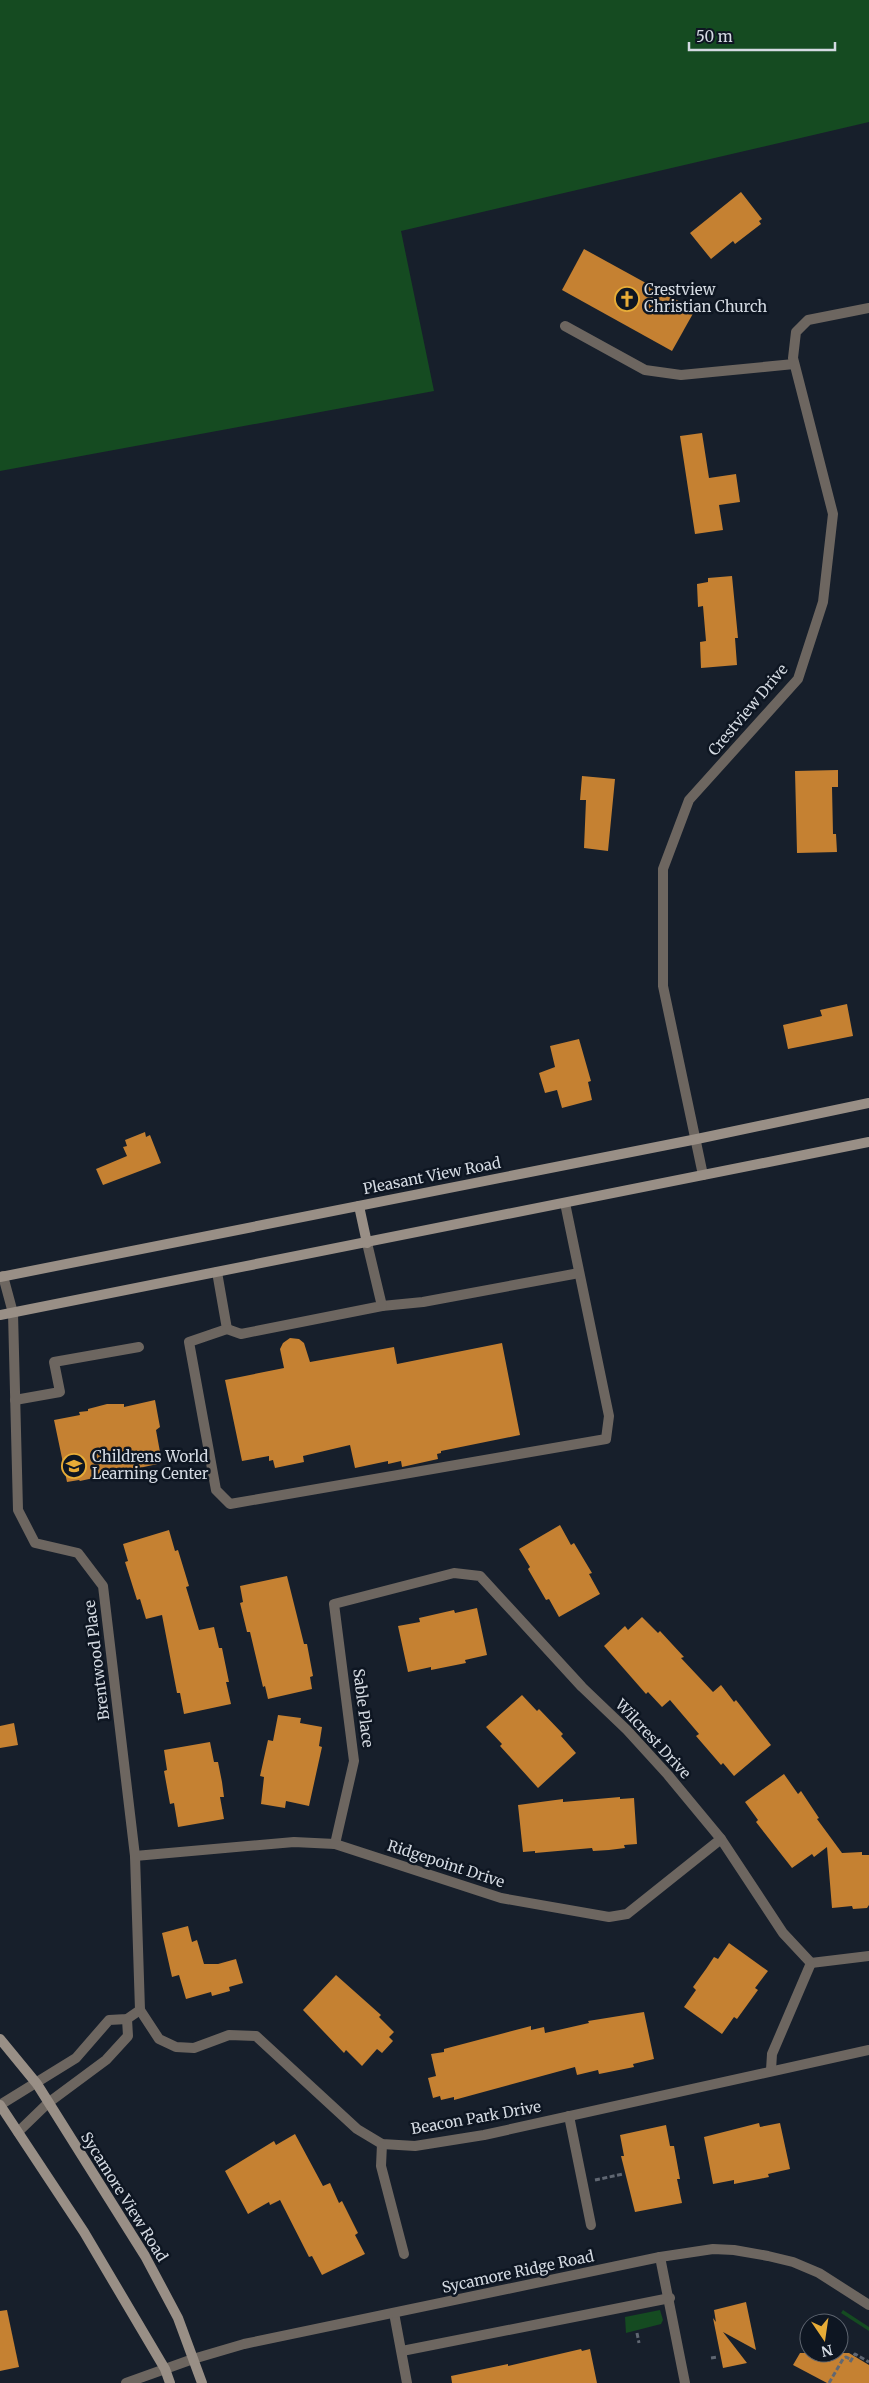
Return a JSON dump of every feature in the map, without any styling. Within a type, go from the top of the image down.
[{"type":"main road","name":"Pleasant View Road","points":[[2,1276],[697,1139],[869,1103]]},
{"type":"main road","points":[[0,1315],[869,1142]]},
{"type":"main road","points":[[360,1206],[367,1243]]},
{"type":"main road","name":"Sycamore View Road","points":[[0,2039],[37,2084],[145,2256],[178,2318],[202,2383]]},
{"type":"main road","points":[[0,2105],[84,2232],[166,2369],[170,2383]]},
{"type":"street","name":"Crestview Drive","points":[[704,1176],[663,986],[663,869],[689,800],[798,679],[823,602],[833,514],[792,358],[796,332],[808,320],[869,308]]},
{"type":"street","points":[[565,326],[645,370],[681,375],[794,364]]},
{"type":"street","points":[[564,1203],[579,1273],[609,1416],[606,1438],[230,1504],[216,1490],[189,1342],[227,1330],[241,1334],[382,1306],[423,1302],[579,1273]]},
{"type":"street","points":[[367,1243],[382,1306]]},
{"type":"street","points":[[217,1272],[227,1330]]},
{"type":"street","name":"Brentwood Place","points":[[2,1276],[13,1313],[18,1510],[35,1543],[78,1553],[103,1586],[135,1856],[140,2010]]},
{"type":"street","points":[[15,1400],[60,1392],[54,1362],[138,1347]]},
{"type":"street","name":"Wilcrest Drive","points":[[334,1604],[454,1573],[480,1576],[582,1687],[633,1737],[721,1839],[782,1933],[811,1963]]},
{"type":"street","name":"Sable Place","points":[[334,1604],[354,1761],[335,1844]]},
{"type":"street","name":"Ridgepoint Drive","points":[[135,1856],[294,1842],[335,1844],[501,1898],[609,1917],[627,1914],[721,1839]]},
{"type":"street","points":[[771,2070],[772,2054],[811,1963],[869,1956]]},
{"type":"street","points":[[0,2105],[37,2084],[76,2058],[109,2020],[126,2018],[140,2010]]},
{"type":"street","name":"Beacon Park Drive","points":[[140,2010],[159,2039],[176,2047],[194,2048],[230,2035],[256,2036],[357,2129],[382,2144],[415,2146],[484,2134],[869,2050]]},
{"type":"street","points":[[18,2132],[48,2103],[106,2060],[128,2036],[126,2018]]},
{"type":"street","points":[[569,2116],[591,2224]]},
{"type":"street","points":[[382,2144],[381,2166],[404,2254]]},
{"type":"street","name":"Sycamore Ridge Road","points":[[126,2383],[193,2359],[244,2344],[660,2257],[713,2249],[734,2250],[785,2260],[819,2273],[869,2305]]},
{"type":"street","points":[[660,2257],[670,2298],[685,2383]]},
{"type":"street","points":[[402,2351],[670,2298]]},
{"type":"street","points":[[394,2313],[407,2383]]},
{"type":"path","points":[[594,2180],[623,2174]]},
{"type":"path","points":[[637,2333],[639,2343]]},
{"type":"path","points":[[829,2383],[846,2357],[851,2361],[855,2354],[869,2362]]},
{"type":"path","points":[[711,2358],[718,2357]]},
{"type":"green space","points":[[0,0],[869,0],[869,122],[401,231],[434,391],[0,471]]},
{"type":"green space","points":[[660,2310],[663,2320],[661,2324],[626,2333],[625,2317]]},
{"type":"green space","points":[[849,2314],[869,2327],[869,2331],[849,2318]]},
{"type":"building","points":[[741,192],[762,219],[759,221],[761,224],[735,244],[733,241],[711,259],[690,233]]},
{"type":"building","name":"Crestview Christian Church","points":[[584,249],[695,310],[672,351],[562,290]]},
{"type":"building","points":[[702,433],[709,478],[736,474],[740,502],[719,505],[723,530],[695,534],[680,436]]},
{"type":"building","points":[[732,576],[738,638],[735,638],[737,665],[701,668],[700,642],[706,641],[703,606],[698,607],[697,584],[708,582],[708,578]]},
{"type":"building","points":[[838,770],[838,787],[832,787],[833,834],[836,834],[837,852],[797,853],[795,771]]},
{"type":"building","points":[[582,776],[615,779],[608,851],[584,848],[586,800],[580,800]]},
{"type":"building","points":[[847,1004],[853,1036],[788,1049],[783,1025],[822,1016],[820,1010]]},
{"type":"building","points":[[579,1039],[591,1081],[588,1082],[592,1100],[562,1108],[557,1090],[545,1093],[539,1073],[555,1067],[550,1046]]},
{"type":"building","points":[[145,1132],[146,1137],[150,1135],[161,1163],[103,1185],[96,1169],[127,1156],[123,1147],[127,1146],[125,1140]]},
{"type":"building","points":[[290,1338],[299,1339],[304,1343],[310,1362],[394,1347],[397,1364],[502,1343],[520,1435],[441,1451],[441,1453],[437,1454],[438,1459],[402,1467],[401,1461],[388,1464],[388,1461],[355,1468],[350,1445],[303,1456],[304,1462],[275,1468],[273,1460],[269,1461],[269,1456],[242,1461],[225,1380],[284,1368],[280,1349],[283,1343]]},
{"type":"building","points":[[155,1400],[160,1427],[156,1430],[162,1463],[80,1481],[67,1482],[54,1420],[80,1415],[79,1412],[88,1411],[88,1409],[107,1404],[124,1404],[124,1407]]},
{"type":"building","points":[[560,1525],[571,1545],[574,1543],[592,1573],[589,1574],[600,1594],[559,1617],[549,1599],[546,1600],[519,1549]]},
{"type":"building","points":[[169,1530],[175,1551],[178,1550],[189,1586],[186,1587],[199,1630],[214,1627],[219,1648],[222,1648],[229,1682],[226,1682],[231,1704],[184,1714],[180,1693],[177,1693],[162,1615],[146,1619],[140,1599],[137,1600],[125,1562],[128,1561],[123,1544]]},
{"type":"building","points":[[287,1576],[304,1644],[307,1644],[313,1676],[310,1677],[312,1689],[268,1699],[265,1686],[263,1687],[250,1632],[247,1632],[240,1603],[243,1602],[240,1586]]},
{"type":"building","points":[[477,1608],[487,1655],[465,1660],[466,1663],[431,1670],[431,1667],[408,1672],[398,1626],[420,1622],[419,1618],[454,1610],[455,1613]]},
{"type":"building","points":[[642,1617],[658,1633],[660,1631],[684,1657],[681,1658],[713,1692],[721,1685],[734,1702],[736,1700],[771,1745],[734,1776],[723,1763],[721,1765],[696,1736],[699,1734],[670,1700],[662,1707],[648,1692],[646,1694],[604,1646],[625,1626],[628,1630]]},
{"type":"building","points":[[522,1695],[537,1711],[539,1709],[563,1734],[561,1736],[576,1753],[538,1788],[500,1746],[502,1744],[486,1727]]},
{"type":"building","points":[[278,1715],[301,1718],[300,1723],[322,1727],[319,1746],[322,1747],[309,1806],[286,1801],[285,1808],[261,1804],[264,1777],[260,1776],[268,1740],[273,1741]]},
{"type":"building","points":[[14,1723],[18,1745],[0,1748],[0,1726]]},
{"type":"building","points":[[210,1742],[214,1762],[218,1762],[222,1782],[224,1797],[220,1797],[224,1819],[178,1827],[174,1803],[170,1804],[164,1771],[167,1770],[164,1750]]},
{"type":"building","points":[[784,1774],[798,1794],[801,1791],[819,1818],[817,1819],[842,1853],[862,1852],[862,1855],[869,1855],[869,1905],[867,1908],[853,1909],[852,1906],[832,1908],[827,1847],[814,1857],[812,1854],[792,1868],[756,1822],[758,1820],[745,1802]]},
{"type":"building","points":[[620,1797],[620,1799],[634,1798],[637,1844],[624,1845],[625,1848],[609,1850],[593,1851],[592,1848],[535,1853],[535,1851],[523,1852],[518,1805],[563,1799],[563,1802]]},
{"type":"building","points":[[188,1926],[192,1942],[197,1940],[204,1964],[218,1964],[236,1959],[243,1983],[229,1987],[230,1991],[212,1996],[211,1992],[186,1999],[179,1975],[172,1977],[162,1933]]},
{"type":"building","points":[[729,1943],[768,1971],[755,1988],[758,1990],[737,2019],[734,2017],[722,2034],[684,2007],[696,1990],[693,1987],[714,1957],[718,1959]]},
{"type":"building","points":[[336,1975],[381,2015],[379,2017],[394,2032],[389,2037],[393,2041],[382,2053],[377,2049],[362,2066],[346,2050],[344,2053],[303,2010]]},
{"type":"building","points":[[644,2012],[654,2059],[633,2064],[634,2067],[599,2074],[598,2070],[577,2075],[575,2067],[454,2100],[454,2097],[441,2100],[440,2096],[433,2098],[428,2078],[436,2076],[431,2054],[444,2052],[444,2049],[531,2026],[531,2030],[544,2027],[545,2033],[589,2023],[588,2021]]},
{"type":"building","points":[[759,2123],[760,2127],[780,2123],[790,2169],[768,2174],[769,2177],[734,2184],[734,2180],[713,2184],[704,2137]]},
{"type":"building","points":[[666,2125],[670,2146],[674,2146],[680,2179],[677,2179],[682,2203],[635,2212],[621,2156],[624,2156],[620,2135]]},
{"type":"building","points":[[295,2134],[323,2186],[330,2183],[339,2203],[342,2201],[358,2233],[355,2235],[365,2254],[322,2275],[312,2256],[309,2257],[280,2200],[270,2205],[269,2202],[248,2214],[225,2171],[274,2141],[276,2145]]},
{"type":"building","points":[[746,2302],[756,2350],[723,2332],[747,2363],[723,2368],[713,2318],[716,2322],[714,2310]]},
{"type":"building","points":[[7,2310],[19,2367],[0,2371],[0,2311]]},
{"type":"building","points":[[581,2349],[582,2351],[590,2349],[597,2383],[452,2383],[451,2376],[508,2364],[508,2366]]},
{"type":"building","points":[[849,2353],[869,2365],[869,2383],[827,2383],[793,2365],[799,2355],[799,2363],[849,2363]]},
{"type":"place","name":"Crestview Christian Church","points":[[627,299]]},
{"type":"place","name":"Childrens World Learning Center","points":[[74,1466]]}]
